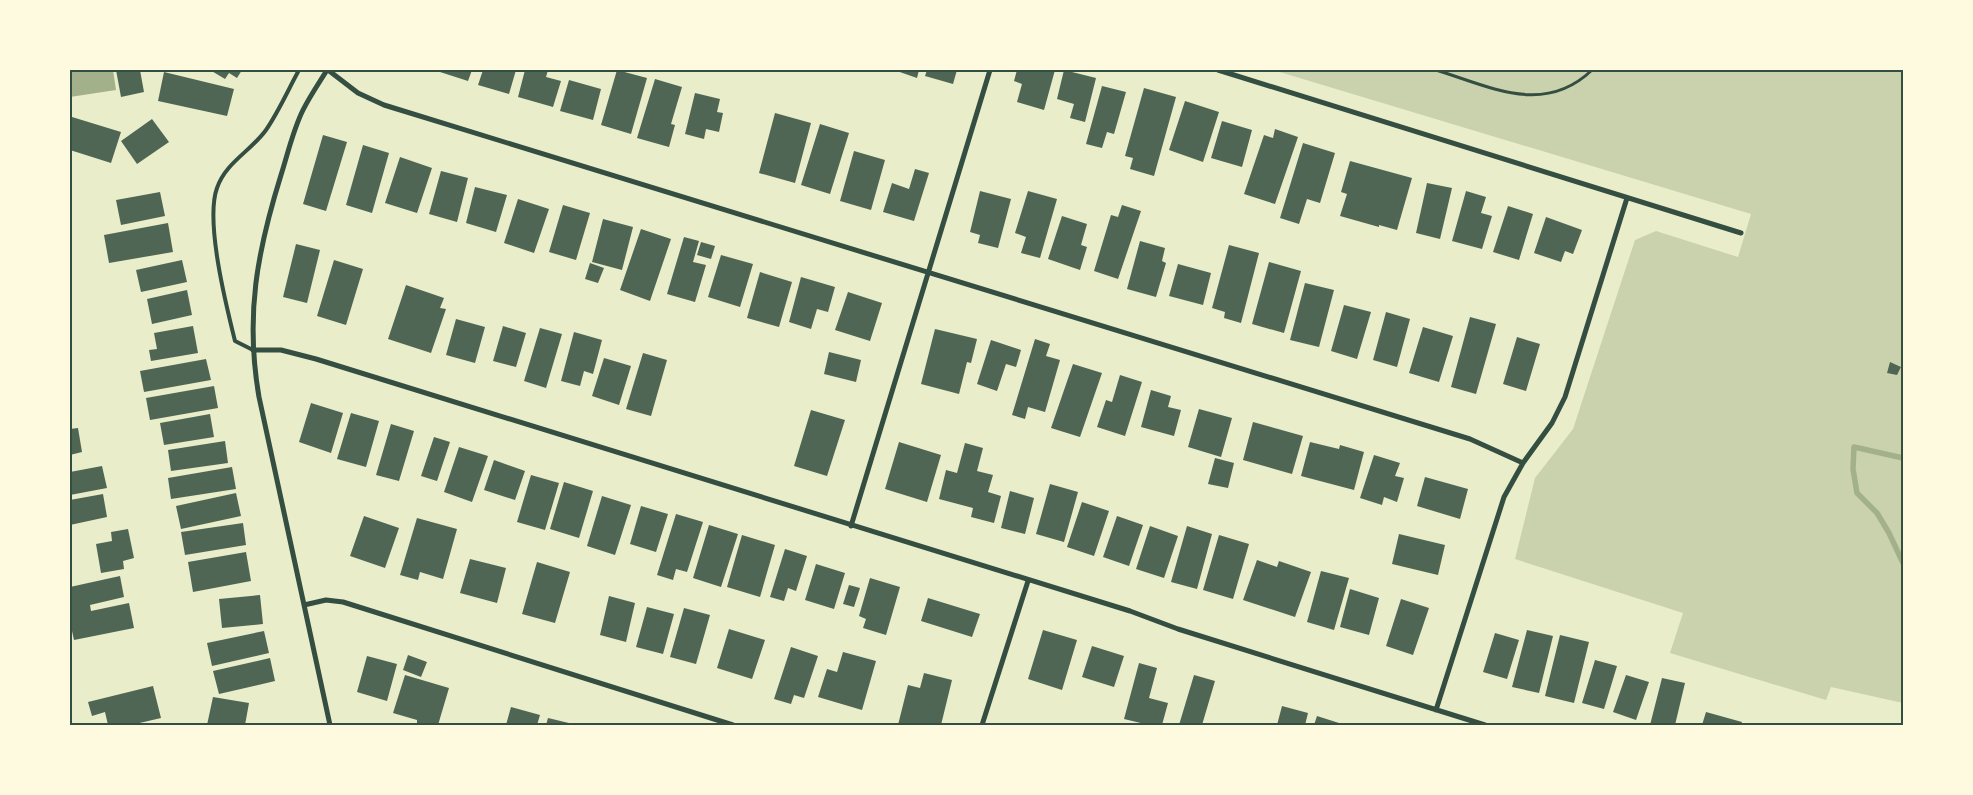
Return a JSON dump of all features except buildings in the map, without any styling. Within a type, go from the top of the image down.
[{"type":"street","points":[[330,725],[264,424],[255,375],[252,316],[255,280],[267,221],[303,110],[327,70],[358,93],[384,105],[1470,439],[1523,463]]},
{"type":"street","points":[[851,526],[990,70]]},
{"type":"street","points":[[1218,70],[1741,233]]},
{"type":"street","points":[[1436,710],[1499,512],[1512,482],[1552,422],[1564,397],[1627,198]]},
{"type":"street","points":[[253,350],[288,351],[1485,725]]},
{"type":"street","points":[[982,725],[1028,581]]},
{"type":"street","points":[[304,606],[326,600],[342,602],[733,725]]},
{"type":"lane","points":[[253,350],[235,341],[225,303],[213,226],[214,198],[217,187],[228,169],[265,131],[299,70]]},
{"type":"path","points":[[1436,70],[1519,95],[1537,96],[1557,92],[1586,76],[1592,70]]},
{"type":"shaded area","points":[[70,70],[113,70],[116,90],[70,97]]},
{"type":"shaded area","points":[[1273,70],[1903,70],[1903,703],[1831,687],[1826,700],[1670,653],[1683,613],[1515,559],[1535,478],[1573,429],[1635,240],[1656,231],[1738,257],[1751,214]]},
{"type":"waterway","points":[[1903,458],[1854,447],[1853,469],[1857,493],[1877,513],[1903,563]]}]
